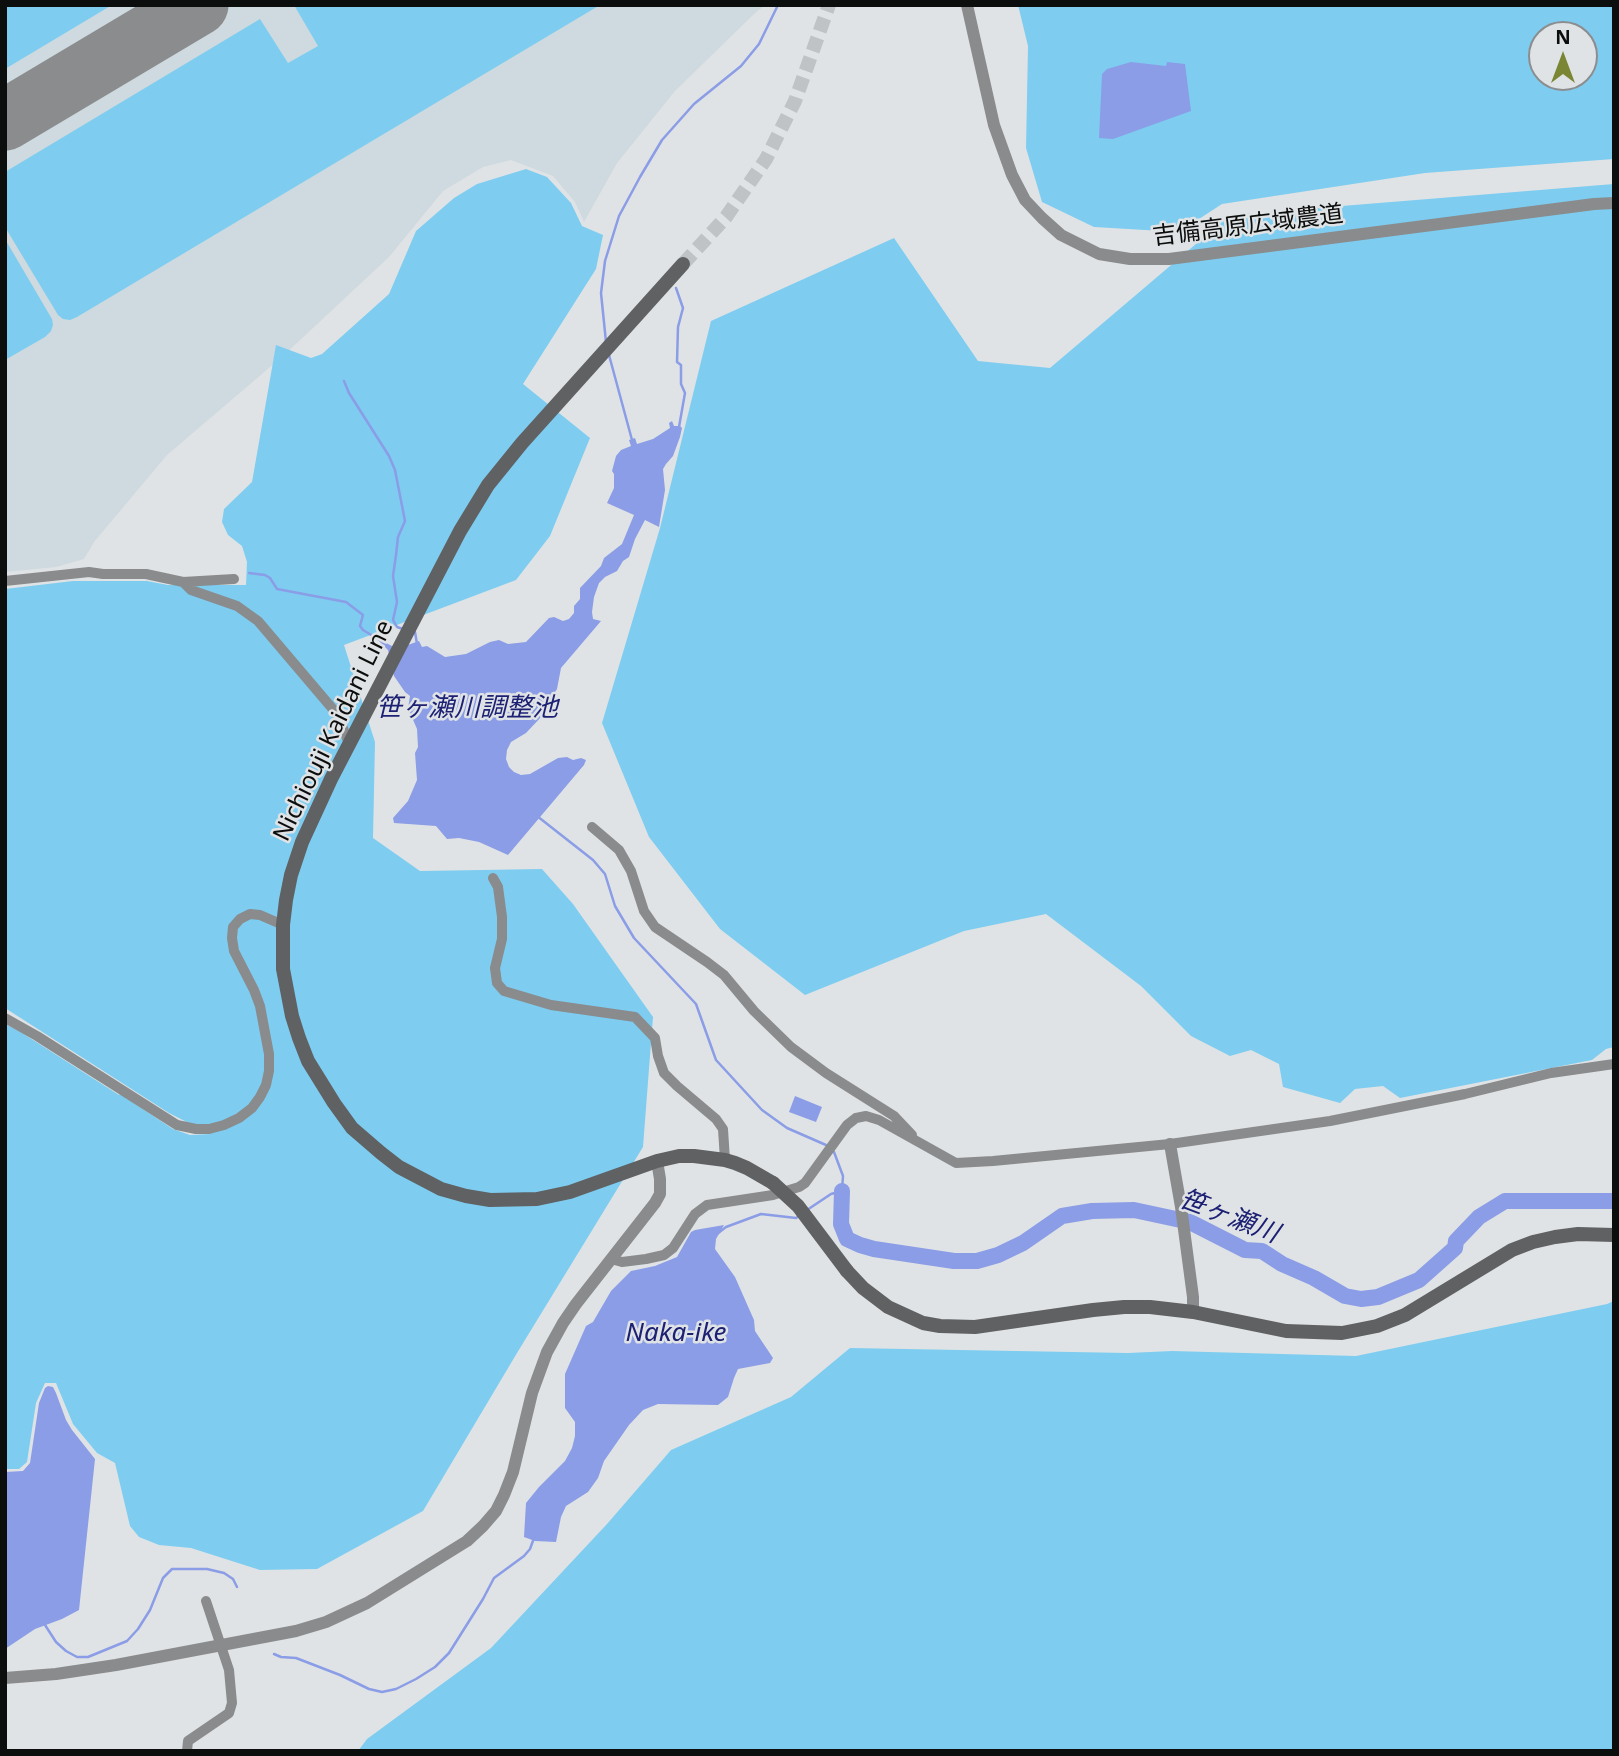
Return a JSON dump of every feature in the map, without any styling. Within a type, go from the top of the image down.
[{"type":"main road","name":"Nichiouji Kaidani Line","points":[[683,264],[522,443],[488,485],[460,531],[349,743],[302,842],[291,876],[283,925],[286,992],[308,1061],[352,1128],[399,1167],[441,1189],[490,1200],[537,1199],[570,1192],[657,1161],[679,1156],[724,1160],[747,1168],[773,1183],[798,1206],[863,1288],[888,1307],[923,1323],[940,1326],[999,1325],[1093,1310],[1150,1307],[1193,1312],[1286,1331],[1342,1333],[1377,1326],[1405,1315],[1512,1250],[1533,1242],[1578,1234],[1614,1235]]},
{"type":"street","name":"吉備高原広域農道","points":[[967,5],[994,125],[1012,175],[1025,200],[1061,235],[1099,254],[1130,259],[1169,259],[1614,203]]},
{"type":"street","points":[[5,581],[89,572],[103,575],[146,574],[183,582],[234,579]]},
{"type":"street","points":[[183,582],[191,590],[237,606],[258,621],[337,714],[349,743]]},
{"type":"street","points":[[592,827],[619,850],[631,871],[644,911],[655,927],[724,975],[754,1011],[791,1047],[826,1073],[894,1116],[921,1144]]},
{"type":"street","points":[[493,878],[498,887],[502,916],[502,939],[495,968],[497,983],[504,990],[551,1004],[635,1017],[655,1038],[664,1073],[716,1119],[723,1129],[724,1160]]},
{"type":"street","points":[[5,1018],[177,1125],[196,1129],[224,1125],[252,1108],[266,1085],[270,1071],[260,1006],[234,951],[233,927],[240,919],[250,915],[260,915],[283,925]]},
{"type":"street","points":[[611,1259],[622,1262],[664,1255],[673,1248],[695,1214],[707,1205],[774,1195],[799,1187],[847,1125],[856,1118],[866,1116],[956,1163],[1170,1144],[1330,1121],[1427,1103],[1551,1073],[1614,1064]]},
{"type":"street","points":[[1170,1144],[1185,1234],[1193,1312]]},
{"type":"street","points":[[6,1678],[116,1665],[296,1631],[349,1613],[467,1541],[496,1510],[509,1482],[532,1393],[547,1352],[562,1324],[660,1194],[657,1161]]},
{"type":"street","points":[[187,1751],[188,1741],[229,1713],[232,1703],[229,1670],[206,1601]]},
{"type":"shaded area","points":[[5,5],[765,5],[675,91],[617,163],[584,222],[575,202],[553,176],[511,160],[483,167],[443,191],[389,257],[283,356],[167,455],[94,542],[84,559],[56,567],[5,572]]},
{"type":"shaded area","points":[[5,5],[112,5],[5,69]]},
{"type":"shaded area","points":[[294,5],[600,5],[77,317],[63,319],[5,227],[5,172],[260,19],[288,63],[318,46]]},
{"type":"shaded area","points":[[1018,5],[1614,5],[1614,159],[1425,173],[1222,204],[1179,232],[1094,227],[1042,202],[1026,148],[1028,46]]},
{"type":"shaded area","points":[[526,169],[547,177],[571,203],[582,226],[603,235],[596,269],[523,384],[590,438],[550,536],[516,580],[344,645],[375,742],[373,838],[420,871],[542,869],[573,904],[653,1017],[643,1147],[423,1511],[317,1569],[260,1570],[191,1548],[159,1545],[139,1537],[130,1526],[115,1463],[97,1453],[73,1424],[56,1383],[45,1383],[36,1403],[27,1462],[19,1469],[5,1469],[5,1024],[173,1129],[190,1135],[210,1134],[169,1113],[5,1008],[5,589],[73,581],[246,585],[247,562],[242,546],[228,535],[222,522],[224,509],[252,482],[276,345],[311,358],[322,354],[389,294],[416,231],[454,198],[477,184]]},
{"type":"shaded area","points":[[1614,184],[1614,1047],[1606,1049],[1592,1060],[1400,1098],[1383,1086],[1355,1089],[1340,1103],[1283,1087],[1279,1064],[1251,1050],[1230,1056],[1191,1036],[1141,986],[1046,914],[964,931],[805,995],[720,929],[649,837],[602,723],[660,528],[711,321],[894,238],[978,361],[1050,368],[1230,215]]},
{"type":"shaded area","points":[[5,239],[53,325],[45,337],[5,360]]},
{"type":"shaded area","points":[[1614,1301],[1614,1751],[358,1751],[367,1739],[491,1648],[607,1524],[671,1450],[791,1397],[850,1348],[1356,1356]]},
{"type":"water","points":[[1131,62],[1166,66],[1167,62],[1185,64],[1191,111],[1113,139],[1099,138],[1102,74],[1107,69]]},
{"type":"water","name":"笹ヶ瀬川調整池","points":[[672,421],[674,426],[682,428],[673,456],[663,469],[665,490],[659,527],[645,520],[629,557],[617,571],[599,583],[592,612],[593,619],[601,621],[561,668],[557,689],[543,715],[526,733],[511,742],[507,750],[509,767],[521,775],[530,774],[558,758],[581,758],[586,760],[584,765],[508,855],[479,842],[459,838],[447,839],[436,826],[394,823],[393,818],[408,801],[417,780],[417,729],[408,708],[410,696],[394,676],[388,650],[376,638],[392,646],[405,646],[419,641],[422,647],[427,646],[445,657],[466,654],[499,640],[508,644],[526,642],[549,618],[563,621],[569,619],[580,599],[580,588],[601,566],[604,558],[622,544],[634,515],[607,503],[614,488],[612,471],[616,456],[621,450],[631,446],[629,440],[635,438],[637,444],[653,439],[670,428],[669,423]]},
{"type":"water","points":[[795,1096],[822,1107],[816,1122],[789,1112]]},
{"type":"water","name":"Naka-ike","points":[[724,1225],[716,1239],[715,1249],[735,1277],[754,1320],[755,1331],[773,1358],[770,1363],[738,1369],[728,1397],[718,1405],[658,1404],[643,1410],[604,1461],[598,1478],[588,1492],[566,1506],[556,1542],[535,1541],[524,1537],[526,1503],[565,1461],[572,1448],[575,1422],[565,1408],[565,1374],[586,1326],[593,1322],[611,1291],[631,1271],[655,1266],[677,1257],[691,1232],[695,1230]]},
{"type":"water","points":[[48,1386],[53,1387],[66,1420],[95,1459],[79,1610],[35,1629],[5,1649],[5,1472],[23,1471],[30,1463],[39,1403]]},
{"type":"waterway","points":[[606,342],[601,293],[605,261],[619,216],[662,140],[694,104],[741,66],[759,44],[778,5]]},
{"type":"waterway","points":[[676,288],[683,308],[678,327],[677,362],[681,365],[681,384],[685,393],[679,427]]},
{"type":"waterway","points":[[609,355],[632,440]]},
{"type":"waterway","points":[[344,381],[395,470],[405,521],[398,537],[393,576],[397,602],[393,620],[397,627],[403,629]]},
{"type":"waterway","points":[[249,573],[265,575],[277,589],[346,602],[363,615],[360,626],[363,630],[378,639]]},
{"type":"waterway","points":[[412,632],[415,632],[417,644]]},
{"type":"waterway","points":[[537,816],[593,860],[605,874],[615,906],[634,938],[696,1004],[716,1060],[762,1110],[787,1128],[826,1145]]},
{"type":"waterway","name":"笹ヶ瀬川","points":[[807,1210],[831,1194],[842,1191],[843,1176],[834,1152]]},
{"type":"waterway","name":"笹ヶ瀬川","points":[[842,1191],[841,1224],[847,1239],[874,1249],[954,1261],[977,1261],[1023,1243],[1062,1216],[1092,1211],[1134,1210],[1190,1222],[1245,1250],[1262,1251],[1345,1296],[1361,1299],[1378,1297],[1419,1280],[1455,1248],[1456,1241],[1479,1217],[1505,1201],[1614,1201]]},
{"type":"waterway","points":[[717,1234],[726,1227],[761,1214],[796,1218],[799,1216]]},
{"type":"waterway","points":[[274,1654],[296,1658],[369,1689],[382,1692],[396,1689],[435,1667],[449,1653],[494,1578],[524,1556],[534,1538]]},
{"type":"waterway","points":[[45,1625],[56,1642],[66,1651],[77,1657],[88,1657],[127,1641],[150,1610],[163,1578],[172,1569],[207,1569],[224,1573],[233,1579],[237,1587]]},
{"type":"taxiway","points":[[167,24],[190,5]]},
{"type":"runway","points":[[5,120],[198,5]]},
{"type":"tunnel","points":[[683,264],[726,217],[766,159],[795,101],[829,5]]}]
